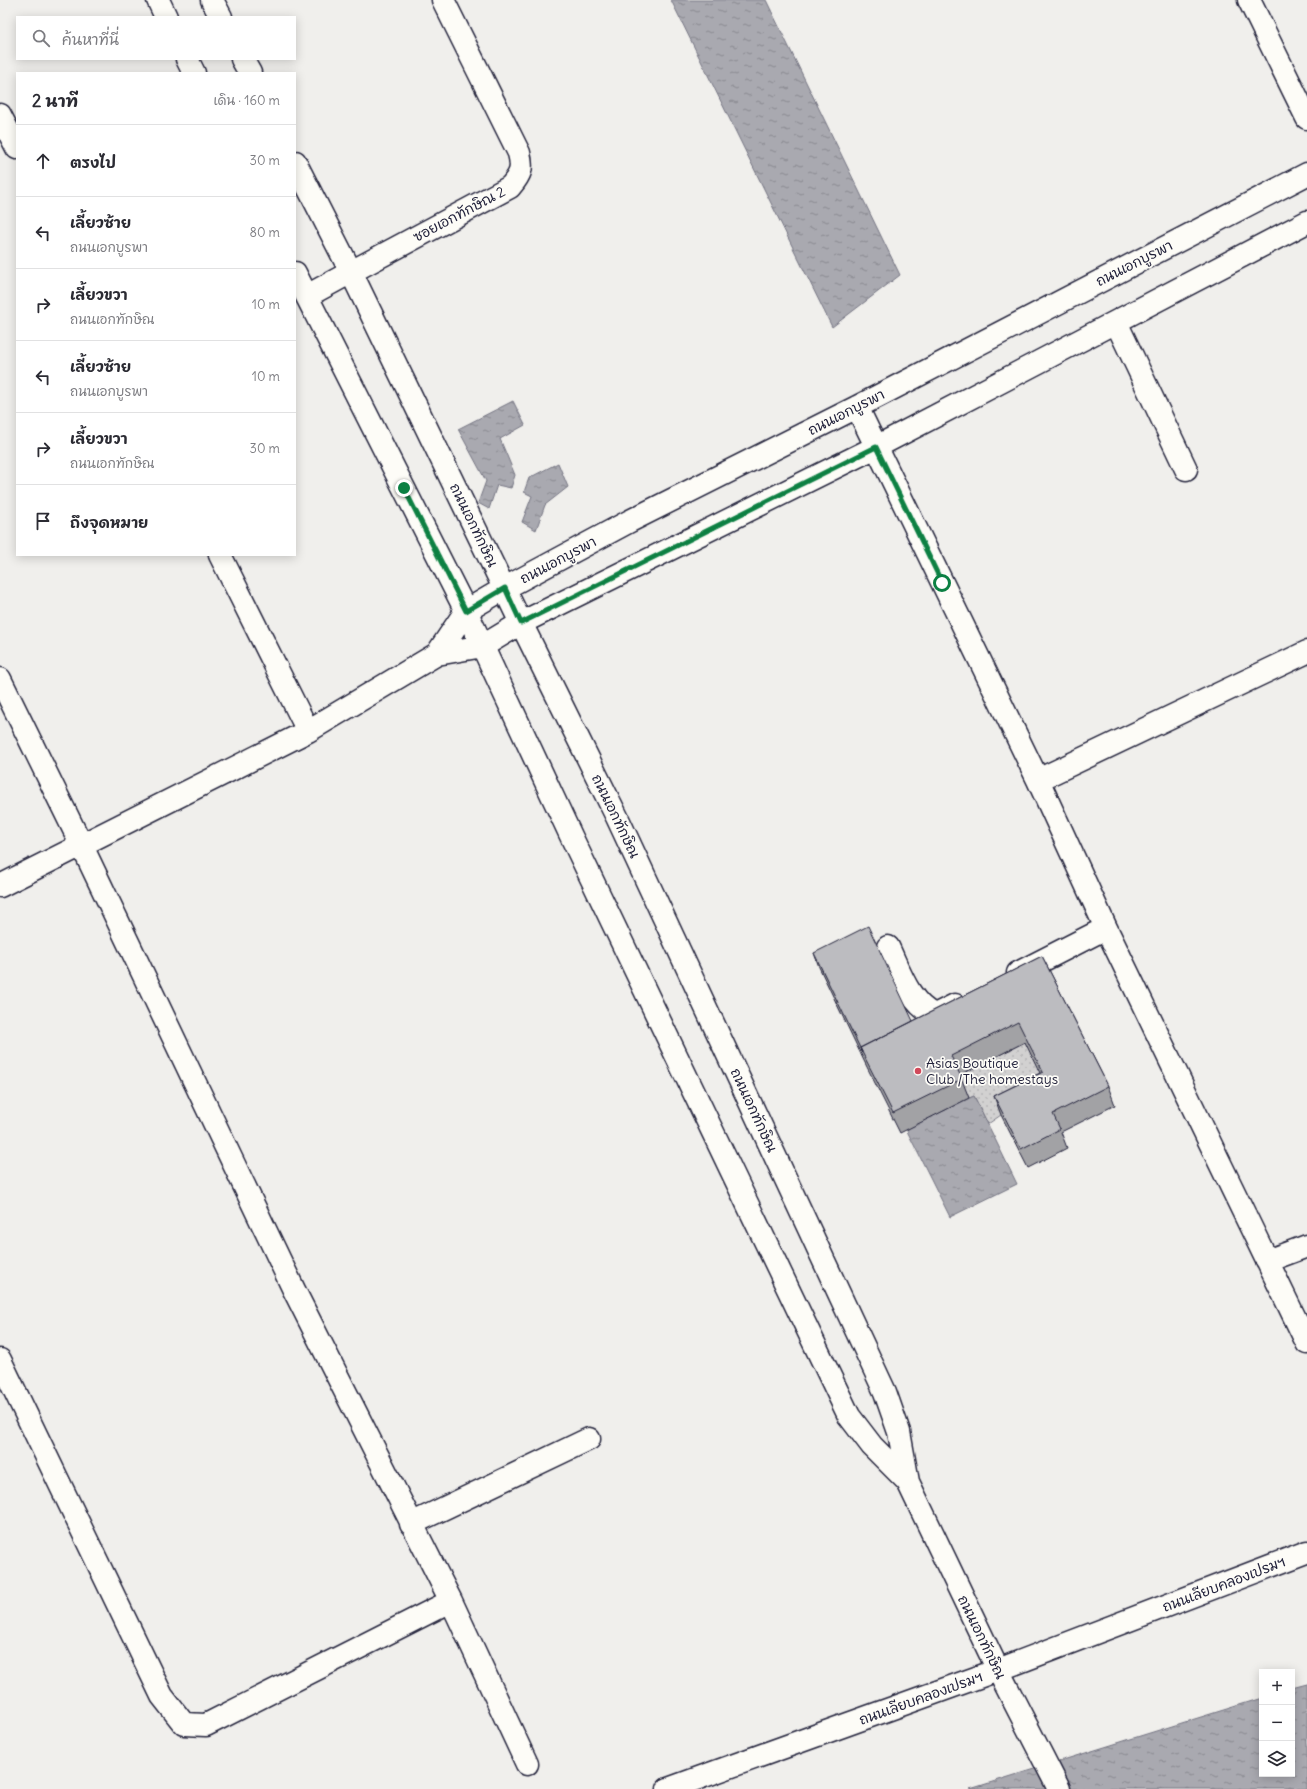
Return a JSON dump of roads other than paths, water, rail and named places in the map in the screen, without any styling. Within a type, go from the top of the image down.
[{"type":"street","points":[[158,0],[166,16]]},
{"type":"street","points":[[212,0],[220,16]]},
{"type":"street","name":"ซอยเอกทักษิณ 2","points":[[307,296],[510,187],[520,176],[522,163],[519,153],[443,0]]},
{"type":"street","points":[[1249,0],[1307,118]]},
{"type":"street","points":[[188,60],[194,72]]},
{"type":"street","points":[[243,60],[249,72]]},
{"type":"street","points":[[0,114],[16,146]]},
{"type":"street","name":"ถนนเอกทักษิณ","points":[[296,164],[351,272],[617,817],[885,1392],[899,1432],[908,1482],[998,1670],[1059,1789]]},
{"type":"street","name":"ถนนเอกบูรพา","points":[[437,654],[466,611],[505,588],[630,521],[857,406],[1307,174]]},
{"type":"street","points":[[0,886],[308,731],[437,654],[483,646],[521,623],[876,447],[1307,222]]},
{"type":"street","name":"ถนนเอกทักษิณ","points":[[296,275],[483,646],[572,838],[849,1416],[872,1446],[908,1482]]},
{"type":"street","points":[[1116,322],[1186,469]]},
{"type":"street","points":[[857,406],[1038,780],[1106,928],[1307,1343]]},
{"type":"street","points":[[220,556],[308,731]]},
{"type":"street","points":[[1038,780],[1307,652]]},
{"type":"street","points":[[0,679],[82,846],[294,1290],[451,1601],[527,1764]]},
{"type":"street","points":[[999,983],[1106,928]]},
{"type":"street","points":[[888,947],[912,995],[925,1012],[935,1015],[971,997]]},
{"type":"street","points":[[1268,1261],[1307,1246]]},
{"type":"street","points":[[0,1360],[162,1696],[184,1724],[206,1725],[451,1601]]},
{"type":"street","points":[[411,1524],[589,1439]]},
{"type":"street","name":"ถนนเลียบคลองเปรมฯ","points":[[668,1789],[998,1670],[1307,1552]]},
{"type":"water","points":[[671,0],[766,0],[900,275],[832,327]]},
{"type":"water","points":[[513,401],[525,425],[500,439],[515,475],[511,488],[497,485],[489,509],[478,503],[486,481],[458,429]]},
{"type":"water","points":[[558,463],[568,487],[545,505],[536,530],[522,522],[532,496],[524,492],[529,478]]},
{"type":"water","points":[[974,1096],[1017,1184],[950,1217],[906,1129]]},
{"type":"water","points":[[1307,1684],[1307,1789],[970,1789],[1259,1699],[1259,1777],[1295,1777],[1295,1687]]},
{"type":"place","name":"Asias Boutique Club /The homestays","points":[[918,1071]]}]
